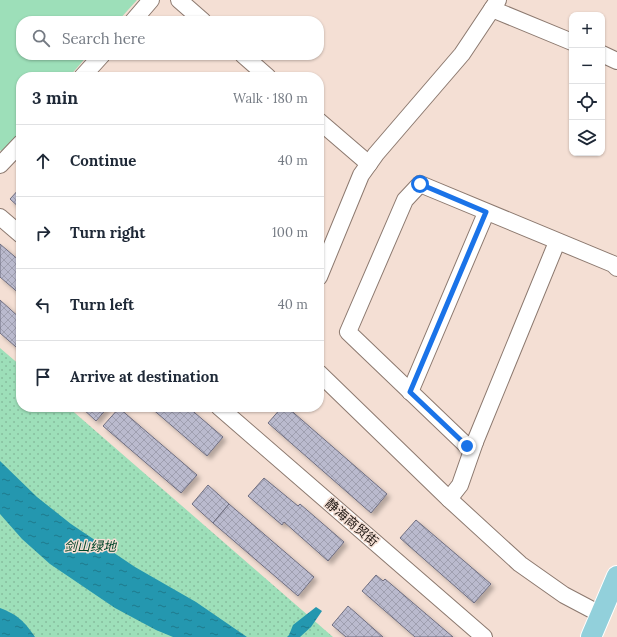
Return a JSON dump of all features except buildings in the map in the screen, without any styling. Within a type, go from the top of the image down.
[{"type":"main road","points":[[591,637],[617,576]]},
{"type":"street","points":[[137,16],[151,0]]},
{"type":"street","points":[[179,0],[197,16]]},
{"type":"street","points":[[324,265],[361,175],[376,154],[462,54],[495,4],[569,41]]},
{"type":"street","points":[[605,55],[617,61]]},
{"type":"street","points":[[87,72],[97,60]]},
{"type":"street","points":[[249,60],[262,72]]},
{"type":"street","points":[[324,125],[369,164]]},
{"type":"street","points":[[0,165],[16,148]]},
{"type":"street","points":[[475,442],[467,446],[348,332],[406,200],[420,184],[557,242],[616,262]]},
{"type":"street","points":[[410,392],[486,212]]},
{"type":"street","points":[[0,217],[16,231]]},
{"type":"street","points":[[449,499],[460,485],[475,442],[557,242]]},
{"type":"street","points":[[324,378],[449,499],[520,564],[564,595],[600,614]]},
{"type":"street","name":"静海商贸街","points":[[225,412],[484,637]]},
{"type":"green space","points":[[0,0],[137,0],[123,16],[16,16],[16,60],[84,60],[73,72],[16,72],[16,137],[3,152],[0,150]]},
{"type":"green space","name":"剑山绿地","points":[[0,348],[16,362],[16,412],[74,412],[333,637],[0,637]]},
{"type":"water","points":[[0,461],[37,497],[71,524],[135,567],[196,602],[247,637],[173,637],[156,630],[115,608],[50,564],[22,539],[0,514]]},
{"type":"water","points":[[316,607],[322,611],[311,627],[300,637],[287,637],[293,625]]},
{"type":"water","points":[[0,608],[12,613],[20,619],[35,637],[0,637]]},
{"type":"route","points":[[420,184],[486,212],[410,392],[467,446]]}]
